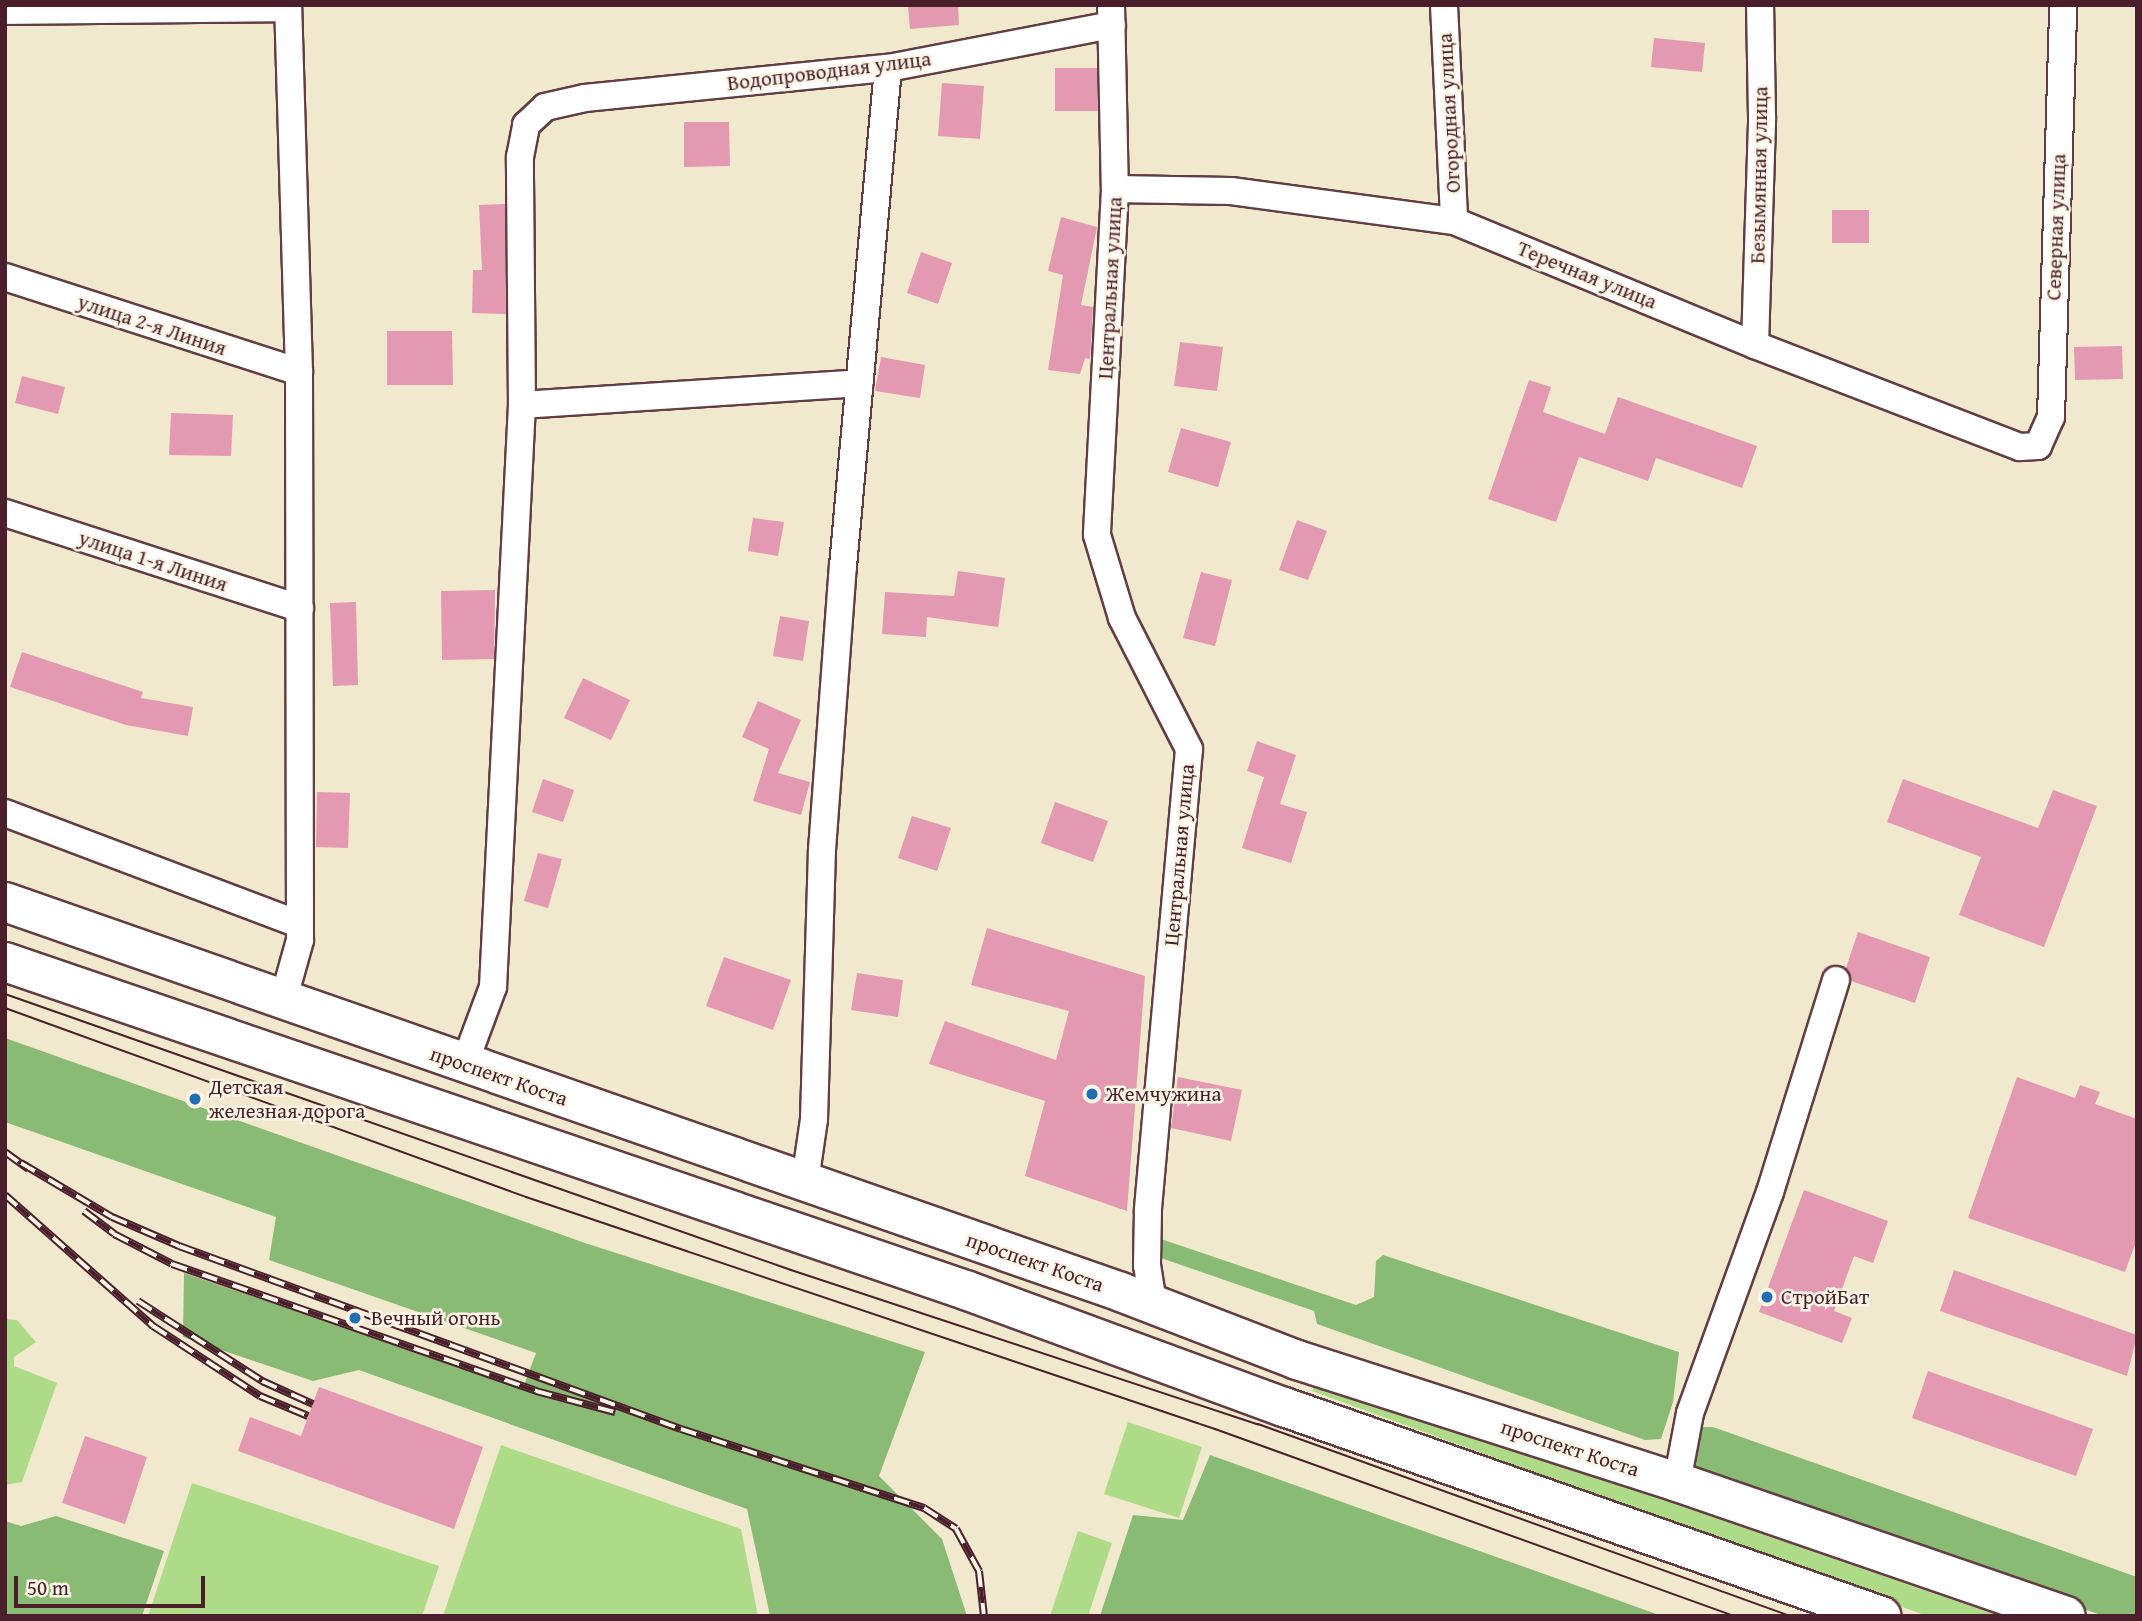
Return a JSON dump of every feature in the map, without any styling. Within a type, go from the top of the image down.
[{"type":"main road","name":"проспект Коста","points":[[5,902],[464,1065],[805,1181],[1153,1304],[1297,1360],[1677,1482],[2066,1616]]},
{"type":"main road","points":[[5,962],[955,1286],[1193,1374],[1881,1616]]},
{"type":"main road","points":[[1193,1374],[1210,1326]]},
{"type":"street","name":"Огородная улица","points":[[1444,5],[1454,221]]},
{"type":"street","name":"Безымянная улица","points":[[1755,345],[1762,117],[1760,5]]},
{"type":"street","name":"Северная улица","points":[[2038,446],[2051,417],[2063,5]]},
{"type":"street","points":[[5,11],[288,7],[299,372],[300,940],[283,1001]]},
{"type":"street","name":"Водопроводная улица","points":[[522,405],[520,157],[526,125],[545,107],[585,98],[888,68],[1112,15]]},
{"type":"street","name":"Центральная улица","points":[[1112,15],[1115,189],[1097,535],[1122,618],[1189,749],[1148,1221],[1153,1304]]},
{"type":"street","points":[[805,1181],[814,1119],[822,850],[859,383],[888,68]]},
{"type":"street","name":"Теречная улица","points":[[1115,189],[1231,191],[1454,221],[1755,345],[2021,447],[2038,446]]},
{"type":"street","name":"улица 2-я Линия","points":[[5,277],[299,372]]},
{"type":"street","points":[[464,1065],[494,987],[522,405],[859,383]]},
{"type":"street","name":"улица 1-я Линия","points":[[5,513],[300,608]]},
{"type":"street","points":[[5,813],[299,924]]},
{"type":"street","points":[[1677,1482],[1690,1413],[1769,1192],[1836,980]]},
{"type":"green space","points":[[5,1038],[585,1243],[925,1352],[879,1476],[942,1539],[967,1616],[770,1616],[747,1509],[359,1370],[313,1381],[183,1337],[184,1273],[523,1388],[536,1353],[269,1260],[276,1217],[5,1122]]},
{"type":"green space","points":[[1161,1239],[1356,1305],[1374,1297],[1376,1261],[1383,1255],[1679,1352],[1673,1402],[1661,1439],[1645,1440],[1317,1324],[1314,1311],[1161,1258],[1156,1249]]},
{"type":"green space","points":[[5,1319],[17,1320],[36,1342],[14,1357],[14,1366],[57,1383],[22,1482],[5,1485]]},
{"type":"green space","points":[[1317,1380],[1999,1616],[1927,1616],[1312,1391]]},
{"type":"green space","points":[[1128,1422],[1202,1447],[1179,1518],[1104,1494]]},
{"type":"green space","points":[[1696,1427],[1713,1427],[2137,1577],[2137,1616],[2104,1616],[1697,1476],[1687,1468]]},
{"type":"green space","points":[[501,1445],[741,1529],[758,1616],[443,1616]]},
{"type":"green space","points":[[1210,1455],[1662,1616],[1100,1616],[1133,1515],[1183,1520]]},
{"type":"green space","points":[[192,1483],[439,1566],[422,1616],[148,1616]]},
{"type":"green space","points":[[56,1516],[164,1551],[142,1616],[5,1616],[5,1521],[21,1526]]},
{"type":"green space","points":[[1078,1531],[1112,1543],[1088,1616],[1050,1616]]},
{"type":"building","points":[[908,5],[958,5],[959,25],[910,29]]},
{"type":"building","points":[[1654,38],[1705,43],[1702,72],[1651,67]]},
{"type":"building","points":[[1055,68],[1097,68],[1098,111],[1055,111]]},
{"type":"building","points":[[942,83],[984,86],[980,139],[938,136]]},
{"type":"building","points":[[684,122],[729,122],[730,166],[684,167]]},
{"type":"building","points":[[505,204],[506,314],[472,313],[473,270],[482,270],[479,205]]},
{"type":"building","points":[[1832,210],[1869,210],[1869,243],[1832,243]]},
{"type":"building","points":[[1061,217],[1097,227],[1081,305],[1093,307],[1090,359],[1085,358],[1080,374],[1048,370],[1063,275],[1048,271]]},
{"type":"building","points":[[921,252],[952,263],[938,304],[907,293]]},
{"type":"building","points":[[387,331],[452,331],[453,385],[387,385]]},
{"type":"building","points":[[1180,342],[1223,347],[1217,391],[1174,386]]},
{"type":"building","points":[[2122,346],[2123,379],[2075,380],[2074,347]]},
{"type":"building","points":[[881,357],[925,365],[920,398],[875,391]]},
{"type":"building","points":[[22,376],[65,387],[58,414],[15,403]]},
{"type":"building","points":[[1529,380],[1551,387],[1543,412],[1605,434],[1618,397],[1757,446],[1742,488],[1656,458],[1648,481],[1579,457],[1556,522],[1488,499]]},
{"type":"building","points":[[171,413],[233,415],[231,456],[169,455]]},
{"type":"building","points":[[1181,428],[1231,442],[1218,487],[1168,472]]},
{"type":"building","points":[[753,518],[784,522],[778,556],[748,551]]},
{"type":"building","points":[[1297,520],[1327,531],[1308,580],[1279,570]]},
{"type":"building","points":[[958,571],[1005,578],[998,627],[927,617],[926,637],[882,634],[885,592],[954,596]]},
{"type":"building","points":[[1201,572],[1232,580],[1215,646],[1183,638]]},
{"type":"building","points":[[495,590],[494,659],[442,660],[441,591]]},
{"type":"building","points":[[356,602],[358,685],[333,686],[330,603]]},
{"type":"building","points":[[780,616],[809,621],[803,661],[773,656]]},
{"type":"building","points":[[22,652],[143,692],[141,698],[193,707],[188,736],[126,725],[10,687]]},
{"type":"building","points":[[583,678],[630,700],[611,740],[564,718]]},
{"type":"building","points":[[758,701],[801,720],[778,773],[810,782],[801,815],[753,801],[769,749],[742,737]]},
{"type":"building","points":[[1257,741],[1296,755],[1280,804],[1307,812],[1291,863],[1242,848],[1264,777],[1247,771]]},
{"type":"building","points":[[543,779],[574,790],[563,822],[532,812]]},
{"type":"building","points":[[1903,779],[2038,828],[2053,790],[2097,806],[2044,947],[1959,915],[1981,857],[1887,822]]},
{"type":"building","points":[[317,792],[350,793],[348,848],[316,847]]},
{"type":"building","points":[[1055,802],[1108,821],[1093,862],[1041,843]]},
{"type":"building","points":[[912,816],[951,828],[937,871],[898,858]]},
{"type":"building","points":[[538,853],[562,859],[548,908],[524,901]]},
{"type":"building","name":"Жемчужина","points":[[987,928],[1145,976],[1127,1211],[1025,1176],[1045,1101],[929,1064],[945,1021],[1056,1060],[1069,1011],[971,985]]},
{"type":"building","points":[[1858,932],[1930,957],[1915,1003],[1851,981],[1846,968]]},
{"type":"building","points":[[724,957],[791,980],[773,1030],[706,1006]]},
{"type":"building","points":[[857,973],[903,980],[898,1017],[851,1010]]},
{"type":"building","points":[[1178,1077],[1242,1090],[1231,1141],[1171,1128]]},
{"type":"building","points":[[2017,1077],[2075,1098],[2080,1085],[2100,1092],[2095,1104],[2137,1119],[2137,1239],[2125,1272],[1968,1218]]},
{"type":"building","points":[[1804,1190],[1888,1221],[1873,1263],[1854,1256],[1834,1311],[1852,1318],[1842,1343],[1759,1312]]},
{"type":"building","points":[[1954,1270],[2137,1335],[2127,1376],[1940,1311]]},
{"type":"building","points":[[1928,1371],[2093,1429],[2076,1476],[1912,1418]]},
{"type":"building","points":[[319,1387],[483,1447],[454,1529],[238,1451],[250,1417],[301,1436]]},
{"type":"building","points":[[85,1436],[147,1457],[125,1524],[62,1503]]},
{"type":"tram line","points":[[5,994],[791,1270],[1258,1424],[1790,1616]]},
{"type":"tram line","points":[[5,1008],[526,1197],[1215,1429],[1734,1616]]},
{"type":"railway","points":[[5,1152],[28,1169]]},
{"type":"railway","points":[[21,1163],[112,1217],[179,1246],[681,1429],[924,1508],[956,1529],[979,1571],[984,1616]]},
{"type":"railway","points":[[5,1195],[153,1326],[260,1396],[308,1416]]},
{"type":"railway","points":[[84,1211],[114,1234],[172,1264],[536,1391],[615,1412]]},
{"type":"railway","points":[[138,1301],[262,1381],[313,1404]]},
{"type":"place","name":"Жемчужина","points":[[1092,1094]]},
{"type":"place","name":"Детская железная дорога","points":[[195,1099]]},
{"type":"place","name":"СтройБат","points":[[1767,1297]]},
{"type":"place","name":"Вечный огонь","points":[[355,1318]]}]
